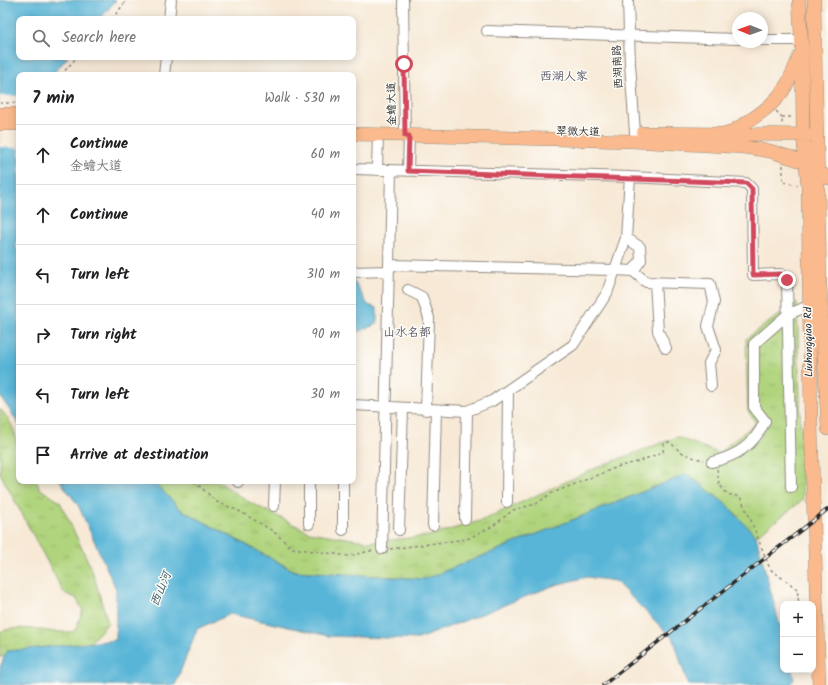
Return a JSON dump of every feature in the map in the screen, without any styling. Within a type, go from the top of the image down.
[{"type":"main road","name":"Liuhongqiao Rd","points":[[799,0],[802,45],[805,162],[808,187],[808,306],[820,685]]},
{"type":"main road","name":"Liuhongqiao Rd","points":[[814,0],[817,135],[823,175],[820,284],[828,429]]},
{"type":"main road","points":[[727,134],[743,125],[774,101],[787,85],[802,45]]},
{"type":"main road","points":[[0,114],[16,114]]},
{"type":"main road","points":[[0,124],[16,124]]},
{"type":"main road","name":"翠微大道","points":[[356,126],[406,133],[728,146],[783,154],[805,162],[823,175]]},
{"type":"main road","name":"翠微大道","points":[[356,134],[635,133],[817,135]]},
{"type":"main road","points":[[817,135],[828,150]]},
{"type":"main road","points":[[820,284],[825,266],[824,235],[828,209]]},
{"type":"street","points":[[169,16],[171,0]]},
{"type":"street","name":"金蟾大道","points":[[403,0],[408,171]]},
{"type":"street","name":"西湖南路","points":[[628,0],[635,133]]},
{"type":"street","points":[[487,31],[732,39]]},
{"type":"street","points":[[768,41],[802,45]]},
{"type":"street","points":[[164,72],[166,60]]},
{"type":"street","points":[[377,170],[378,135]]},
{"type":"street","points":[[356,169],[746,183],[752,189],[753,275],[781,274],[787,280],[791,488]]},
{"type":"street","points":[[382,549],[391,170]]},
{"type":"street","points":[[356,405],[467,411],[492,401],[572,345],[607,292],[615,270],[626,238],[630,178]]},
{"type":"street","points":[[626,238],[640,247],[641,260],[633,271]]},
{"type":"street","points":[[356,272],[389,268],[615,270],[633,271],[646,282],[710,284],[714,302],[708,326],[716,350],[709,363],[711,386]]},
{"type":"street","points":[[655,282],[658,331],[666,348]]},
{"type":"street","points":[[408,290],[422,297],[429,318],[433,525]]},
{"type":"street","points":[[712,462],[729,458],[745,448],[759,434],[765,421],[754,407],[754,344],[787,315],[808,306]]},
{"type":"street","points":[[507,502],[508,390]]},
{"type":"street","points":[[399,530],[403,408]]},
{"type":"street","points":[[465,519],[467,411]]},
{"type":"street","points":[[274,506],[275,484]]},
{"type":"street","points":[[309,484],[309,524]]},
{"type":"street","points":[[343,484],[343,530]]},
{"type":"path","points":[[114,16],[127,0]]},
{"type":"path","points":[[64,72],[75,60]]},
{"type":"path","points":[[0,102],[16,103]]},
{"type":"path","points":[[197,484],[217,502],[239,511],[274,530],[292,548],[349,556],[368,550],[467,539],[493,526],[513,510],[536,504],[550,494],[620,466],[637,462],[663,452],[664,443],[670,442],[678,451],[691,457],[712,462],[719,471],[719,484],[727,494],[740,497],[770,569],[797,589],[799,601]]},
{"type":"green space","points":[[797,302],[803,500],[756,536],[727,505],[687,474],[425,579],[295,571],[180,509],[156,484],[222,484],[247,501],[309,532],[371,542],[429,536],[483,520],[598,467],[677,437],[718,453],[756,423],[748,411],[746,339]]},
{"type":"green space","points":[[0,409],[7,417],[16,438],[16,484],[38,484],[40,489],[60,502],[92,570],[108,623],[83,650],[0,657],[0,632],[18,628],[56,632],[75,631],[83,610],[76,598],[64,593],[0,473]]},
{"type":"water","points":[[0,0],[116,0],[103,16],[16,16],[16,60],[65,60],[55,72],[16,72],[16,420],[0,396]]},
{"type":"water","points":[[356,285],[368,305],[377,308],[377,324],[358,332],[356,329]]},
{"type":"water","name":"西山河","points":[[687,474],[727,505],[756,536],[780,626],[780,673],[793,673],[794,679],[790,685],[688,685],[674,640],[615,581],[587,577],[555,585],[418,639],[329,636],[230,614],[197,629],[175,685],[0,685],[0,667],[7,651],[116,640],[116,589],[78,505],[62,484],[156,484],[180,509],[294,571],[425,579]]},
{"type":"pier","points":[[0,96],[16,96],[16,148],[0,147]]},
{"type":"railway","points":[[603,685],[828,509]]},
{"type":"district","name":"西湖人家","points":[[564,76]]},
{"type":"district","name":"山水名都","points":[[407,332]]},
{"type":"route","points":[[404,64],[405,136],[409,136],[408,171],[746,183],[752,189],[753,275],[781,274],[787,280]]}]
